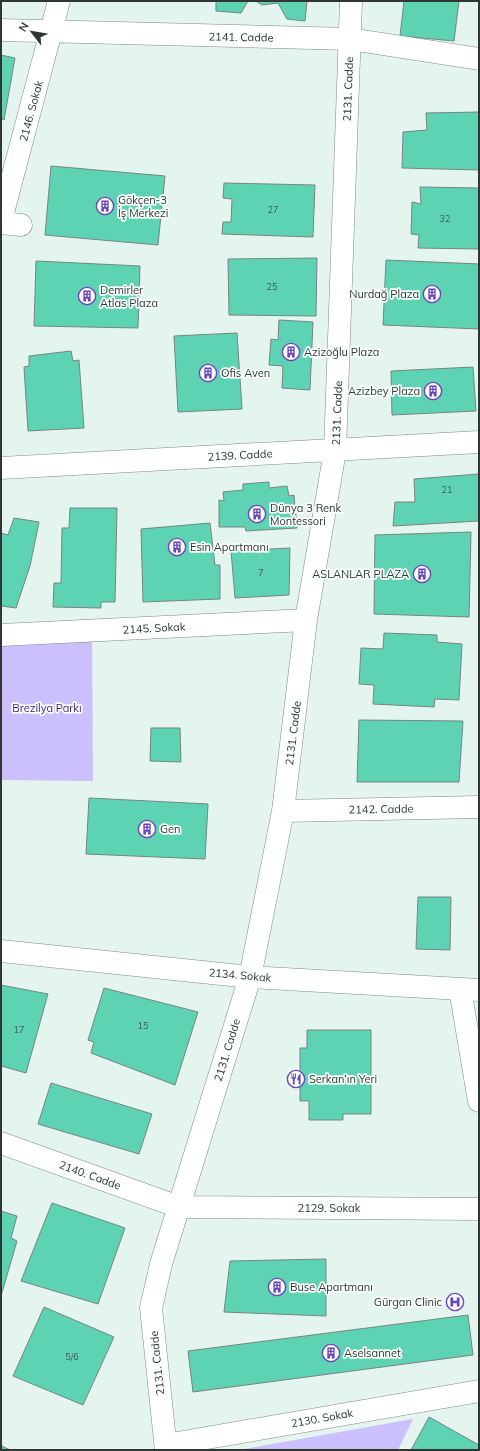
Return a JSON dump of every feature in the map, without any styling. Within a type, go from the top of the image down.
[{"type":"street","name":"2146. Sokak","points":[[8,223],[9,157],[52,32],[59,1]]},
{"type":"street","name":"2131. Cadde","points":[[166,1448],[151,1308],[161,1264],[250,977],[283,811],[306,620],[335,450],[351,1]]},
{"type":"street","name":"2141. Cadde","points":[[1,30],[350,39],[479,59]]},
{"type":"street","name":"2139. Cadde","points":[[1,468],[479,442]]},
{"type":"street","name":"2145. Sokak","points":[[1,635],[306,620]]},
{"type":"street","name":"2142. Cadde","points":[[283,811],[479,807]]},
{"type":"street","name":"2134. Sokak","points":[[1,951],[250,977],[469,990]]},
{"type":"street","points":[[469,990],[479,1101]]},
{"type":"street","name":"2140. Cadde","points":[[1,1142],[179,1207]]},
{"type":"street","name":"2129. Sokak","points":[[179,1207],[479,1209]]},
{"type":"street","name":"2130. Sokak","points":[[166,1448],[479,1391]]},
{"type":"green space","name":"Brezilya Parkı","points":[[92,631],[93,781],[1,780],[1,635]]},
{"type":"green space","points":[[413,1419],[398,1450],[239,1450]]},
{"type":"building","points":[[216,1],[248,1],[241,13],[216,11]]},
{"type":"building","points":[[256,1],[307,1],[305,21],[287,19],[278,3],[262,5]]},
{"type":"building","points":[[404,1],[459,1],[454,41],[400,36]]},
{"type":"building","points":[[1,55],[15,58],[4,120],[1,119]]},
{"type":"building","points":[[479,112],[479,170],[402,168],[403,132],[427,130],[426,113]]},
{"type":"building","name":"Gökçen-3 İş Merkezi","points":[[51,166],[165,176],[158,245],[45,235]]},
{"type":"building","points":[[224,183],[315,185],[313,237],[222,234],[223,222],[231,222],[232,199],[223,198]]},
{"type":"building","points":[[420,187],[479,188],[479,249],[418,248],[419,235],[411,234],[412,202],[421,204]]},
{"type":"building","points":[[317,258],[316,316],[229,315],[228,259]]},
{"type":"building","name":"Nurdağ Plaza","points":[[386,260],[479,264],[479,329],[383,325]]},
{"type":"building","name":"Demirler Atlas Plaza","points":[[36,261],[140,266],[138,328],[34,326]]},
{"type":"building","name":"Azizoğlu Plaza","points":[[279,320],[313,322],[310,390],[282,388],[283,366],[269,365],[271,339],[278,340]]},
{"type":"building","name":"Ofis Aven","points":[[237,333],[242,409],[178,412],[174,336]]},
{"type":"building","points":[[71,351],[73,361],[79,360],[84,428],[28,431],[24,367],[29,366],[29,356]]},
{"type":"building","name":"Azizbey Plaza","points":[[473,367],[476,411],[392,415],[391,371]]},
{"type":"building","points":[[479,474],[479,521],[393,526],[395,502],[415,502],[414,479]]},
{"type":"building","name":"Dünya 3 Renk Montessori","points":[[269,482],[269,488],[287,486],[289,496],[294,495],[297,528],[246,531],[245,527],[219,527],[219,500],[224,501],[223,492],[243,490],[243,484]]},
{"type":"building","points":[[70,508],[117,508],[115,602],[101,602],[101,608],[53,607],[54,583],[61,583],[62,528],[69,528]]},
{"type":"building","points":[[14,518],[39,522],[30,566],[16,608],[1,606],[1,533],[8,535]]},
{"type":"building","name":"Esin Apartmanı","points":[[210,523],[215,565],[220,565],[220,599],[143,602],[141,529]]},
{"type":"building","name":"ASLANLAR PLAZA","points":[[471,532],[469,617],[374,614],[375,535]]},
{"type":"building","points":[[290,548],[289,595],[235,598],[231,551]]},
{"type":"building","points":[[384,633],[437,635],[437,642],[462,644],[459,700],[435,699],[434,707],[373,704],[374,685],[359,684],[361,648],[383,649]]},
{"type":"building","points":[[359,720],[463,721],[459,782],[357,782]]},
{"type":"building","points":[[151,728],[180,728],[181,762],[150,761]]},
{"type":"building","name":"Gen","points":[[89,798],[208,804],[205,859],[86,854]]},
{"type":"building","points":[[418,897],[451,897],[450,950],[416,949]]},
{"type":"building","points":[[1,985],[48,994],[26,1073],[1,1066]]},
{"type":"building","points":[[104,988],[198,1012],[175,1085],[91,1053],[94,1042],[88,1040]]},
{"type":"building","points":[[307,1030],[371,1030],[371,1114],[343,1114],[343,1120],[309,1120],[309,1101],[300,1101],[300,1048],[307,1048]]},
{"type":"building","points":[[51,1083],[152,1114],[139,1154],[38,1124]]},
{"type":"building","points":[[52,1203],[125,1228],[98,1304],[21,1281]]},
{"type":"building","points":[[1,1211],[17,1216],[11,1238],[17,1241],[1,1296]]},
{"type":"building","name":"Buse Apartmanı","points":[[326,1259],[326,1316],[224,1312],[230,1261]]},
{"type":"building","points":[[44,1307],[114,1337],[83,1405],[13,1376]]},
{"type":"building","name":"Aselsannet","points":[[468,1315],[473,1355],[193,1392],[188,1351]]},
{"type":"building","points":[[429,1417],[479,1445],[479,1450],[411,1450]]},
{"type":"building","points":[[2,1446],[10,1450],[1,1450]]},
{"type":"place","name":"Gökçen-3 İş Merkezi","points":[[105,206]]},
{"type":"place","name":"Nurdağ Plaza","points":[[432,294]]},
{"type":"place","name":"Demirler Atlas Plaza","points":[[87,296]]},
{"type":"place","name":"Azizoğlu Plaza","points":[[291,352]]},
{"type":"place","name":"Ofis Aven","points":[[208,373]]},
{"type":"place","name":"Azizbey Plaza","points":[[433,391]]},
{"type":"place","name":"Dünya 3 Renk Montessori","points":[[257,514]]},
{"type":"place","name":"Esin Apartmanı","points":[[177,547]]},
{"type":"place","name":"ASLANLAR PLAZA","points":[[422,574]]},
{"type":"place","name":"Gen","points":[[147,829]]},
{"type":"place","name":"Serkan’ın Yeri","points":[[296,1079]]},
{"type":"place","name":"Buse Apartmanı","points":[[277,1287]]},
{"type":"place","name":"Gürgan Clinic","points":[[455,1302]]},
{"type":"place","name":"Aselsannet","points":[[331,1353]]}]
